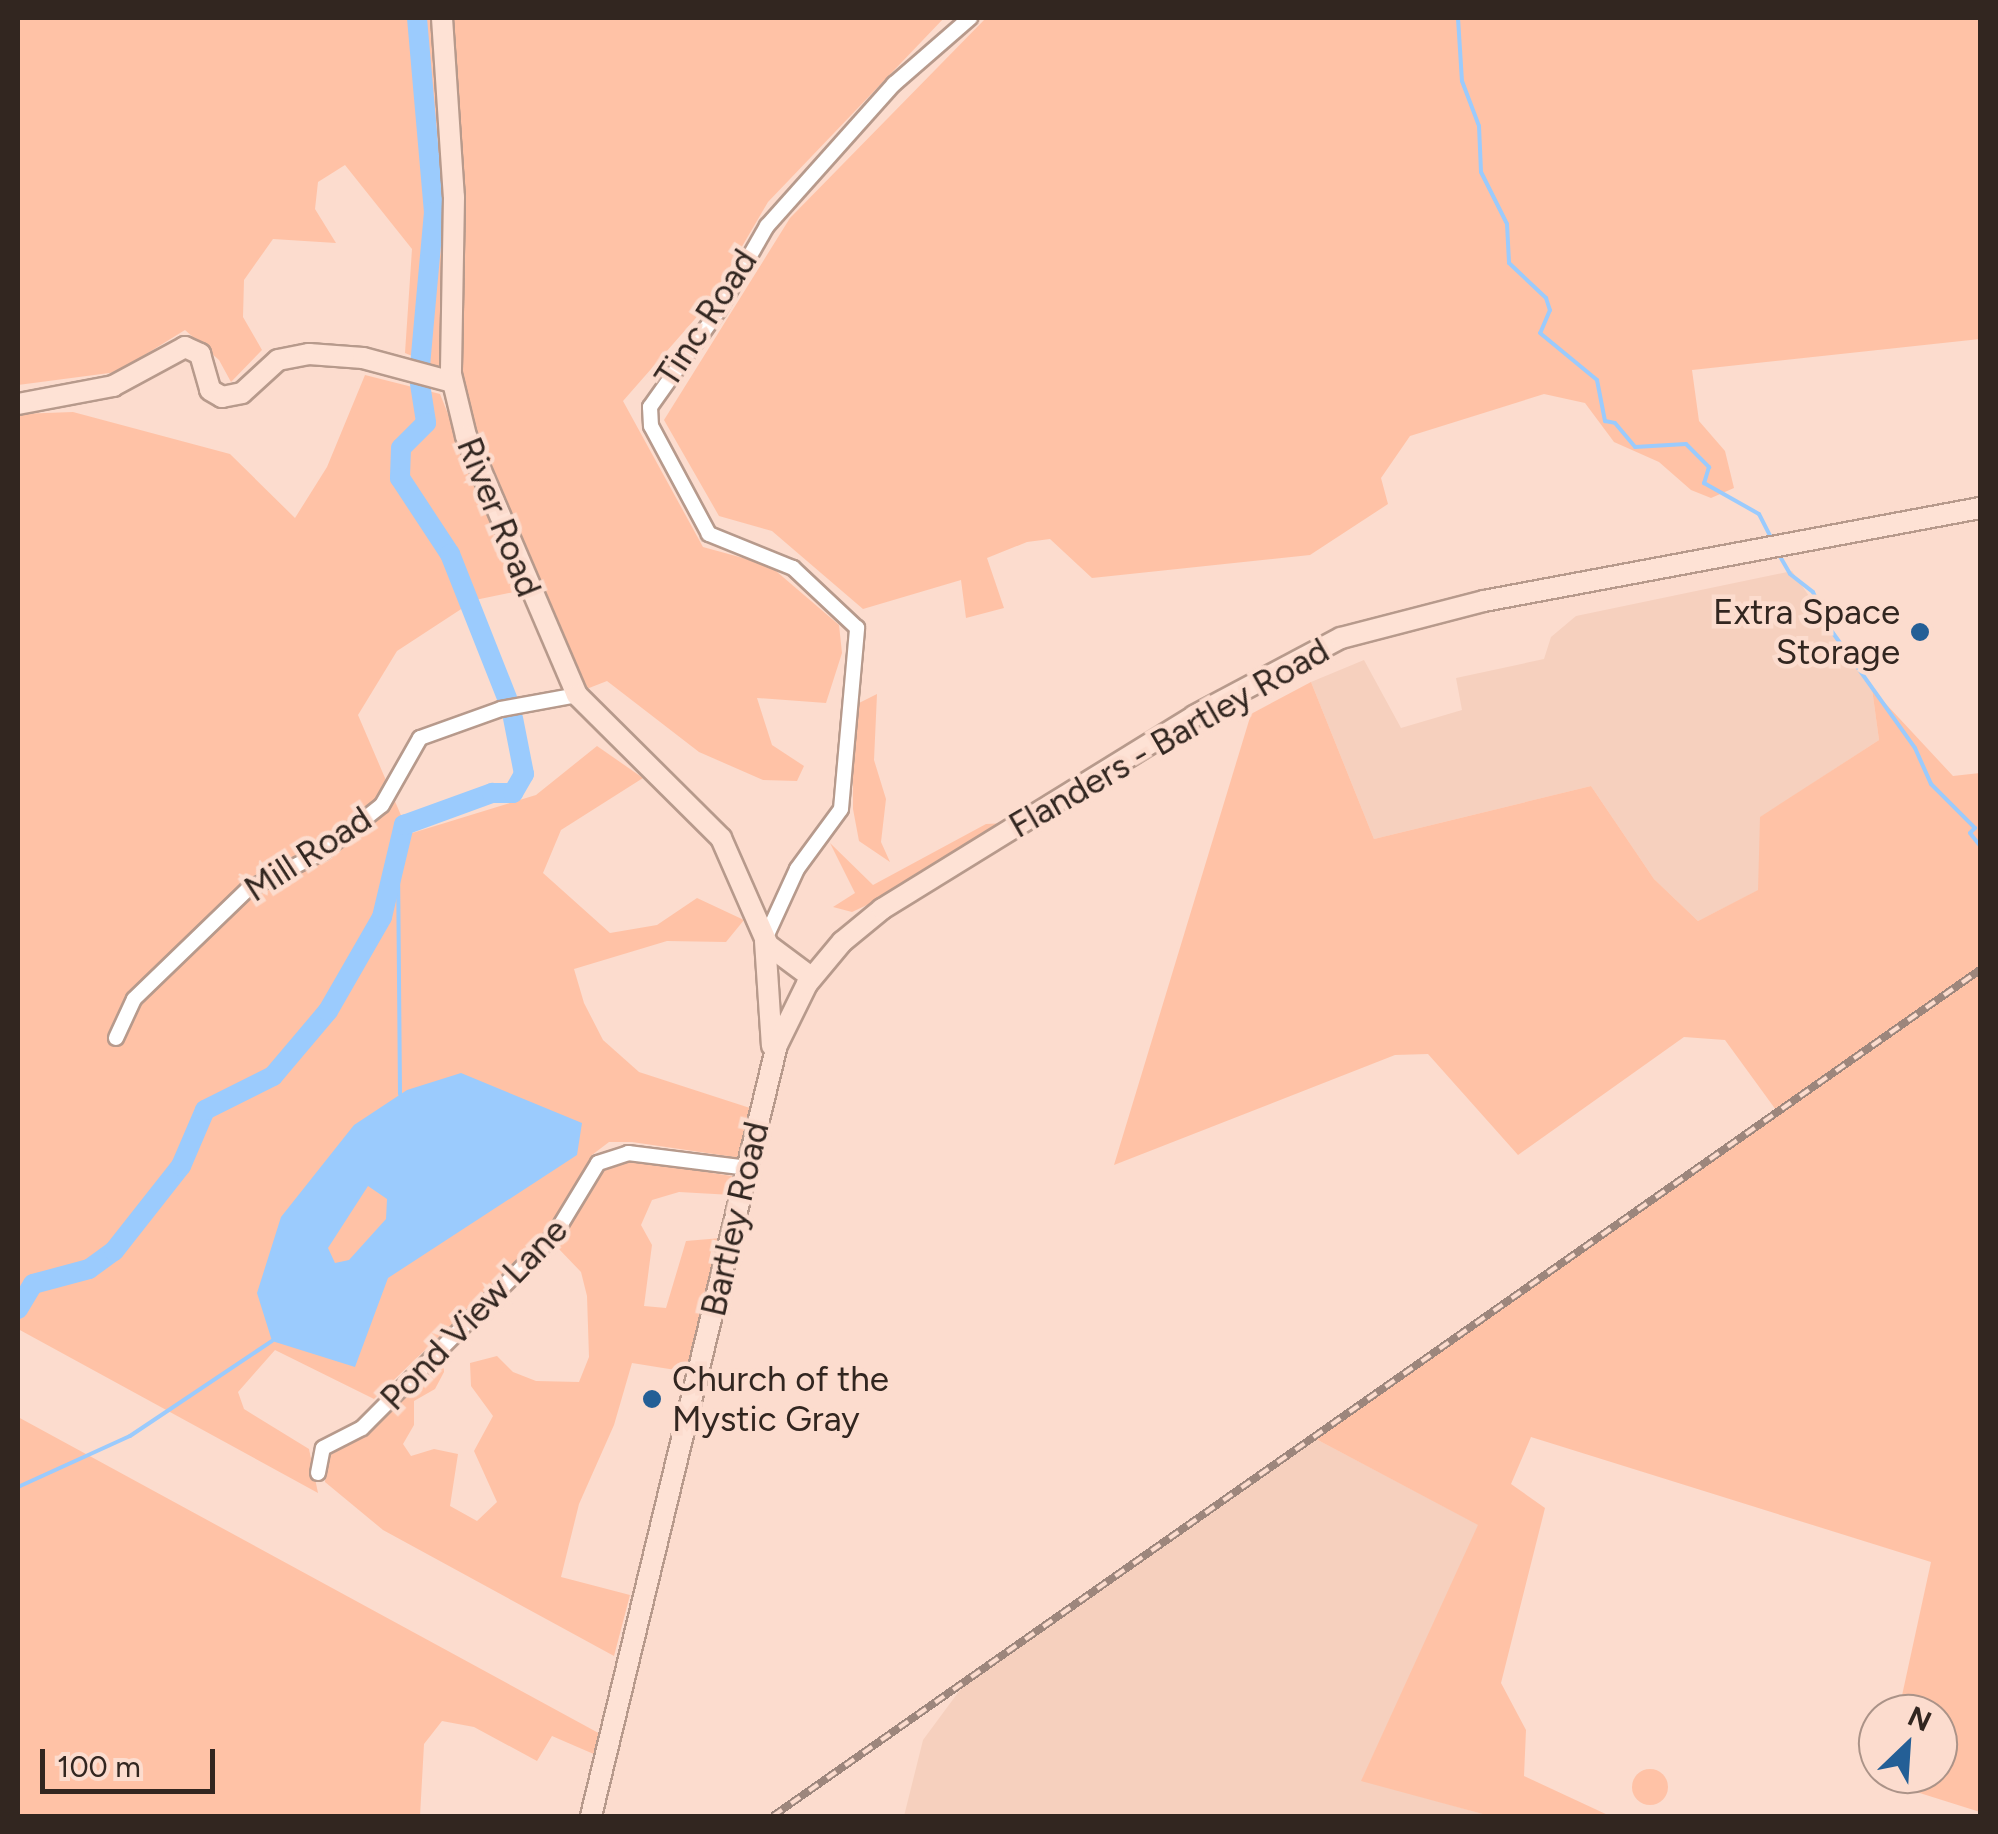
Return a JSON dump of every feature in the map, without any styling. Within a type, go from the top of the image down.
[{"type":"main road","name":"River Road","points":[[442,18],[454,196],[441,381],[577,695],[726,844],[765,939],[772,1065]]},
{"type":"main road","points":[[18,404],[114,386],[184,347],[200,354],[210,390],[222,398],[242,393],[270,366],[292,356],[376,362],[441,381]]},
{"type":"main road","name":"Flanders - Bartley Road","points":[[811,977],[882,910],[1210,706],[1341,638],[1469,604],[1980,508]]},
{"type":"main road","name":"River Road","points":[[765,939],[811,977]]},
{"type":"main road","name":"Bartley Road","points":[[591,1816],[772,1065],[811,977]]},
{"type":"street","name":"Tinc Road","points":[[765,939],[797,869],[841,809],[857,628],[793,568],[710,534],[651,426],[650,407],[719,310],[766,226],[908,70],[970,18]]},
{"type":"street","name":"Mill Road","points":[[116,1038],[134,999],[247,890],[323,852],[382,805],[420,738],[501,710],[577,695]]},
{"type":"street","name":"Pond View Lane","points":[[318,1473],[323,1448],[362,1428],[555,1234],[598,1163],[628,1153],[748,1168]]},
{"type":"shaded area","points":[[18,18],[434,18],[447,190],[443,369],[405,353],[412,249],[345,165],[318,182],[315,209],[336,243],[273,239],[244,280],[243,317],[262,350],[231,382],[219,360],[185,330],[117,372],[18,385]]},
{"type":"shaded area","points":[[451,18],[944,18],[768,202],[709,303],[623,401],[703,547],[769,565],[839,625],[842,653],[826,703],[757,698],[772,745],[804,766],[797,781],[763,780],[699,752],[607,681],[584,690],[469,425],[459,383]]},
{"type":"shaded area","points":[[986,18],[1980,18],[1980,339],[1692,370],[1699,421],[1725,451],[1734,488],[1711,498],[1691,490],[1659,462],[1614,442],[1585,403],[1544,394],[1410,436],[1381,478],[1388,504],[1310,555],[1092,578],[1050,539],[1027,542],[987,558],[1004,608],[966,618],[961,580],[863,609],[772,531],[719,516],[664,420],[790,218]]},
{"type":"shaded area","points":[[365,375],[440,394],[519,591],[475,600],[397,651],[358,715],[409,834],[536,795],[597,746],[643,778],[561,830],[543,873],[610,933],[657,925],[697,898],[744,920],[726,942],[667,941],[574,969],[584,1003],[603,1040],[639,1072],[750,1108],[741,1158],[632,1142],[609,1142],[592,1155],[570,1202],[543,1237],[374,1399],[275,1350],[238,1392],[244,1409],[309,1449],[318,1493],[18,1329],[18,414],[73,412],[230,454],[295,518],[327,467]]},
{"type":"shaded area","points":[[1792,571],[1872,689],[1879,740],[1761,817],[1759,890],[1698,921],[1654,879],[1591,786],[1374,839],[1311,682],[1364,660],[1401,728],[1462,710],[1456,678],[1544,659],[1551,637],[1576,616]]},
{"type":"shaded area","points":[[1311,682],[1374,839],[1591,786],[1654,879],[1698,921],[1758,890],[1760,817],[1879,740],[1872,689],[1953,776],[1980,773],[1980,1812],[1923,1794],[1958,1794],[1958,1694],[1902,1694],[1931,1562],[1531,1437],[1511,1484],[1545,1508],[1501,1683],[1526,1730],[1524,1776],[1610,1816],[1490,1816],[1361,1781],[1478,1525],[1314,1438],[1776,1110],[1725,1040],[1684,1037],[1518,1155],[1428,1054],[1395,1055],[1114,1165],[1251,714]]},
{"type":"shaded area","points":[[877,694],[874,760],[886,799],[881,842],[890,862],[859,841],[853,809],[853,706]]},
{"type":"shaded area","points":[[1006,823],[882,898],[852,912],[833,907],[855,893],[830,843],[873,885],[986,824]]},
{"type":"shaded area","points":[[628,1160],[738,1177],[732,1195],[679,1192],[652,1200],[641,1225],[652,1245],[644,1306],[666,1308],[686,1241],[721,1238],[688,1372],[632,1363],[614,1425],[579,1504],[561,1577],[630,1595],[614,1656],[383,1530],[325,1482],[327,1457],[365,1435],[443,1352],[444,1372],[435,1389],[414,1401],[414,1425],[403,1444],[411,1456],[434,1449],[458,1454],[450,1506],[477,1521],[497,1502],[474,1451],[493,1416],[471,1386],[470,1363],[497,1356],[513,1372],[536,1381],[579,1382],[589,1357],[587,1296],[581,1272],[557,1247],[602,1167]]},
{"type":"shaded area","points":[[18,1417],[604,1736],[596,1755],[552,1736],[537,1761],[474,1727],[442,1721],[424,1744],[420,1816],[18,1816]]},
{"type":"shaded area","points":[[1314,1438],[1479,1525],[1362,1780],[1490,1816],[904,1816],[923,1740],[971,1675]]},
{"type":"shaded area","points":[[1650,1769],[1663,1774],[1668,1787],[1663,1800],[1650,1805],[1637,1800],[1632,1787],[1637,1774]]},
{"type":"water","points":[[461,1073],[582,1123],[577,1155],[388,1278],[355,1367],[272,1341],[257,1293],[281,1217],[354,1125],[407,1090]],"holes":[[[368,1186],[387,1199],[386,1219],[349,1260],[335,1263],[328,1248]]]},
{"type":"waterway","points":[[417,18],[434,212],[420,367]]},
{"type":"waterway","points":[[1458,18],[1462,81],[1479,126],[1481,172],[1507,224],[1509,263],[1546,298],[1550,310],[1540,333],[1597,380],[1605,421],[1615,423],[1635,447],[1686,444],[1709,467],[1704,483],[1759,514],[1772,540]]},
{"type":"waterway","points":[[420,384],[426,423],[401,448],[400,478],[450,554],[507,698]]},
{"type":"waterway","points":[[1778,553],[1790,574],[1813,592],[1828,626],[1915,748],[1931,784],[1975,828],[1970,833],[1980,846]]},
{"type":"waterway","points":[[18,1309],[33,1284],[89,1269],[114,1251],[181,1166],[205,1110],[273,1076],[328,1011],[382,917],[404,825],[492,793],[513,793],[524,774],[513,718]]},
{"type":"waterway","points":[[398,864],[400,1094]]},
{"type":"waterway","points":[[18,1487],[130,1436],[272,1341]]},
{"type":"railway","points":[[773,1816],[1980,970]]},
{"type":"place","name":"Extra Space Storage","points":[[1920,632]]},
{"type":"place","name":"Church of the Mystic Gray","points":[[652,1399]]}]
